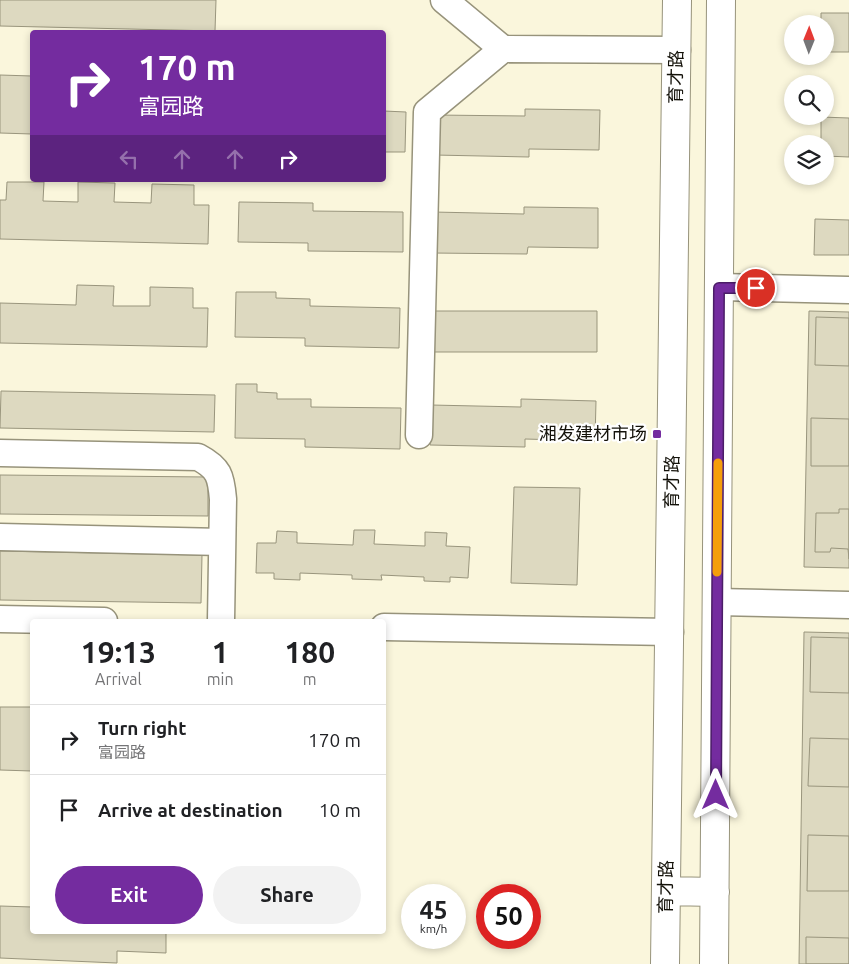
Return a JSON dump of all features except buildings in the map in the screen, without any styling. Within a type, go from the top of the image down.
[{"type":"main road","name":"育才路","points":[[666,964],[677,0]]},
{"type":"main road","points":[[714,964],[721,0]]},
{"type":"main road","points":[[666,891],[715,892]]},
{"type":"street","points":[[444,0],[503,49],[677,50]]},
{"type":"street","points":[[418,436],[427,112],[503,49]]},
{"type":"street","points":[[719,288],[849,290]]},
{"type":"street","points":[[0,453],[198,457],[212,465],[222,480],[221,619]]},
{"type":"street","points":[[0,537],[222,542]]},
{"type":"street","points":[[717,602],[849,605]]},
{"type":"street","points":[[0,619],[30,620]]},
{"type":"street","points":[[386,627],[670,632]]},
{"type":"slow traffic","points":[[717,572],[718,463]]},
{"type":"place","name":"湘发建材市场","points":[[657,434]]},
{"type":"route","points":[[716,795],[719,288],[756,288]]}]
